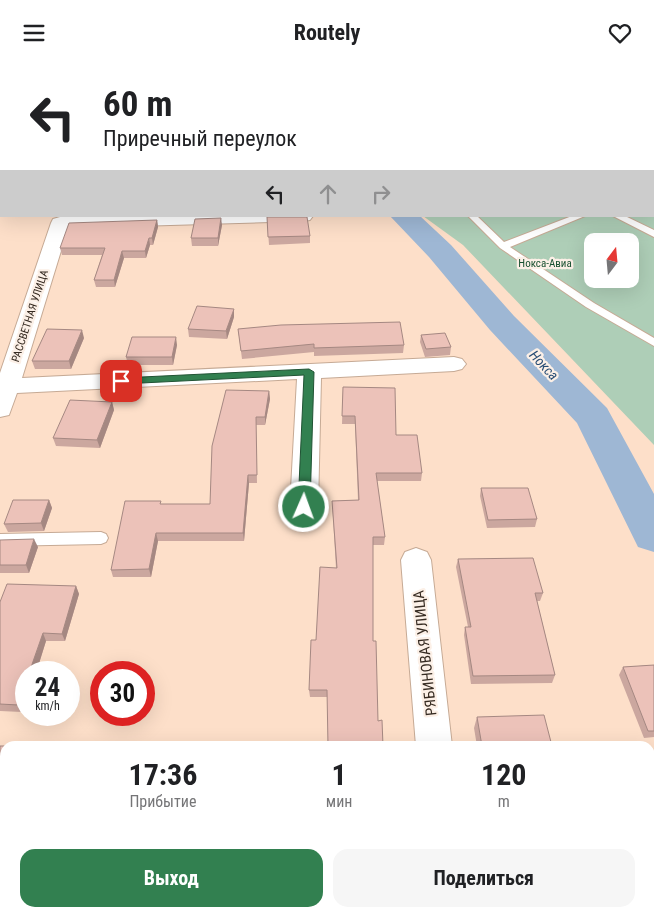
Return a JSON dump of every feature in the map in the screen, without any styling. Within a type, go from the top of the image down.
[{"type":"street","name":"РАССВЕТНАЯ УЛИЦА","points":[[0,409],[60,223],[269,217]]},
{"type":"street","points":[[7,386],[454,365]]},
{"type":"street","points":[[304,507],[309,372]]},
{"type":"street","name":"РЯБИНОВАЯ УЛИЦА","points":[[416,560],[434,741]]},
{"type":"lane","points":[[473,217],[503,246],[590,305],[654,343]]},
{"type":"lane","points":[[503,246],[578,217]]},
{"type":"lane","points":[[619,217],[654,234]]},
{"type":"lane","points":[[0,540],[101,538]]},
{"type":"green space","name":"Нокса-Авиа","points":[[424,217],[654,217],[654,445],[463,245]]},
{"type":"building","points":[[267,217],[307,217],[310,236],[268,237]]},
{"type":"building","points":[[221,218],[218,238],[191,238],[195,219]]},
{"type":"building","points":[[157,220],[152,238],[149,238],[145,251],[122,251],[114,280],[94,280],[105,248],[60,248],[69,223]]},
{"type":"building","points":[[197,306],[234,309],[226,331],[188,329]]},
{"type":"building","points":[[400,322],[404,345],[314,348],[314,344],[241,351],[238,329],[281,325]]},
{"type":"building","points":[[47,329],[82,330],[69,361],[32,361]]},
{"type":"building","points":[[445,333],[451,347],[426,349],[421,335]]},
{"type":"building","points":[[132,337],[176,337],[172,357],[126,357]]},
{"type":"building","points":[[343,387],[395,388],[396,435],[417,435],[422,473],[376,473],[385,537],[373,537],[373,641],[376,641],[378,721],[382,720],[383,741],[328,741],[327,690],[309,690],[311,640],[316,640],[320,567],[337,568],[332,501],[359,500],[355,416],[342,416]]},
{"type":"building","points":[[226,390],[269,391],[265,417],[256,417],[257,475],[248,475],[243,533],[156,533],[149,569],[111,570],[125,501],[161,501],[160,504],[210,504],[212,446]]},
{"type":"building","points":[[70,400],[112,402],[97,440],[53,438]]},
{"type":"building","points":[[481,488],[528,488],[537,519],[488,520]]},
{"type":"building","points":[[13,500],[49,500],[41,523],[4,524]]},
{"type":"building","points":[[34,539],[26,565],[0,565],[0,540]]},
{"type":"building","points":[[533,558],[543,593],[535,593],[555,675],[473,676],[465,627],[471,627],[458,559]]},
{"type":"building","points":[[7,584],[76,586],[62,634],[43,633],[33,661],[15,661],[15,705],[0,704],[0,602]]},
{"type":"building","points":[[654,665],[654,731],[648,731],[623,667]]},
{"type":"building","points":[[544,715],[551,741],[481,741],[477,717]]},
{"type":"waterway","name":"Нокса","points":[[405,217],[440,251],[502,323],[593,417],[654,535]]},
{"type":"route","points":[[121,381],[309,372],[304,507]]}]
